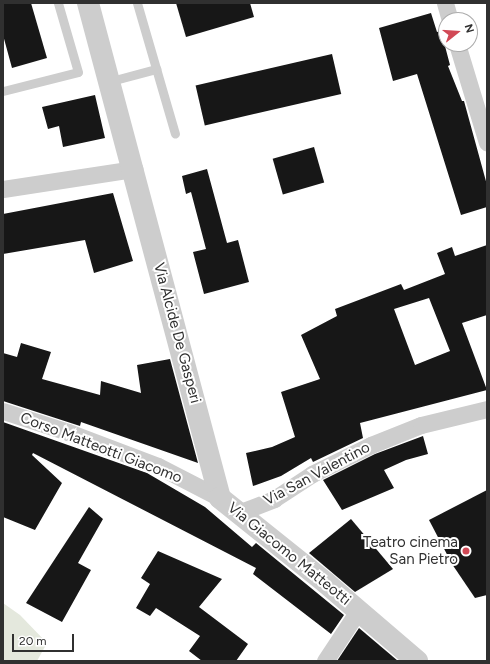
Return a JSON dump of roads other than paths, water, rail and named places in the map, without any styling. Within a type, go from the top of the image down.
[{"type":"street","name":"Via Alcide De Gasperi","points":[[88,3],[111,81],[220,498]]},
{"type":"street","points":[[459,52],[487,143]]},
{"type":"street","points":[[3,189],[134,169]]},
{"type":"street","name":"Via San Valentino","points":[[238,513],[274,500],[312,474],[371,445],[421,425],[487,409]]},
{"type":"street","name":"Corso Matteotti Giacomo","points":[[3,411],[68,432],[158,466],[220,498]]},
{"type":"street","name":"Via Giacomo Matteotti","points":[[220,498],[417,661]]},
{"type":"street","name":"Via Giacomo Matteotti","points":[[325,661],[358,611]]},
{"type":"lane","points":[[3,91],[78,72],[58,3]]},
{"type":"lane","points":[[137,3],[174,134]]},
{"type":"lane","points":[[111,81],[156,69]]},
{"type":"place","name":"Teatro cinema San Pietro","points":[[466,551]]}]
